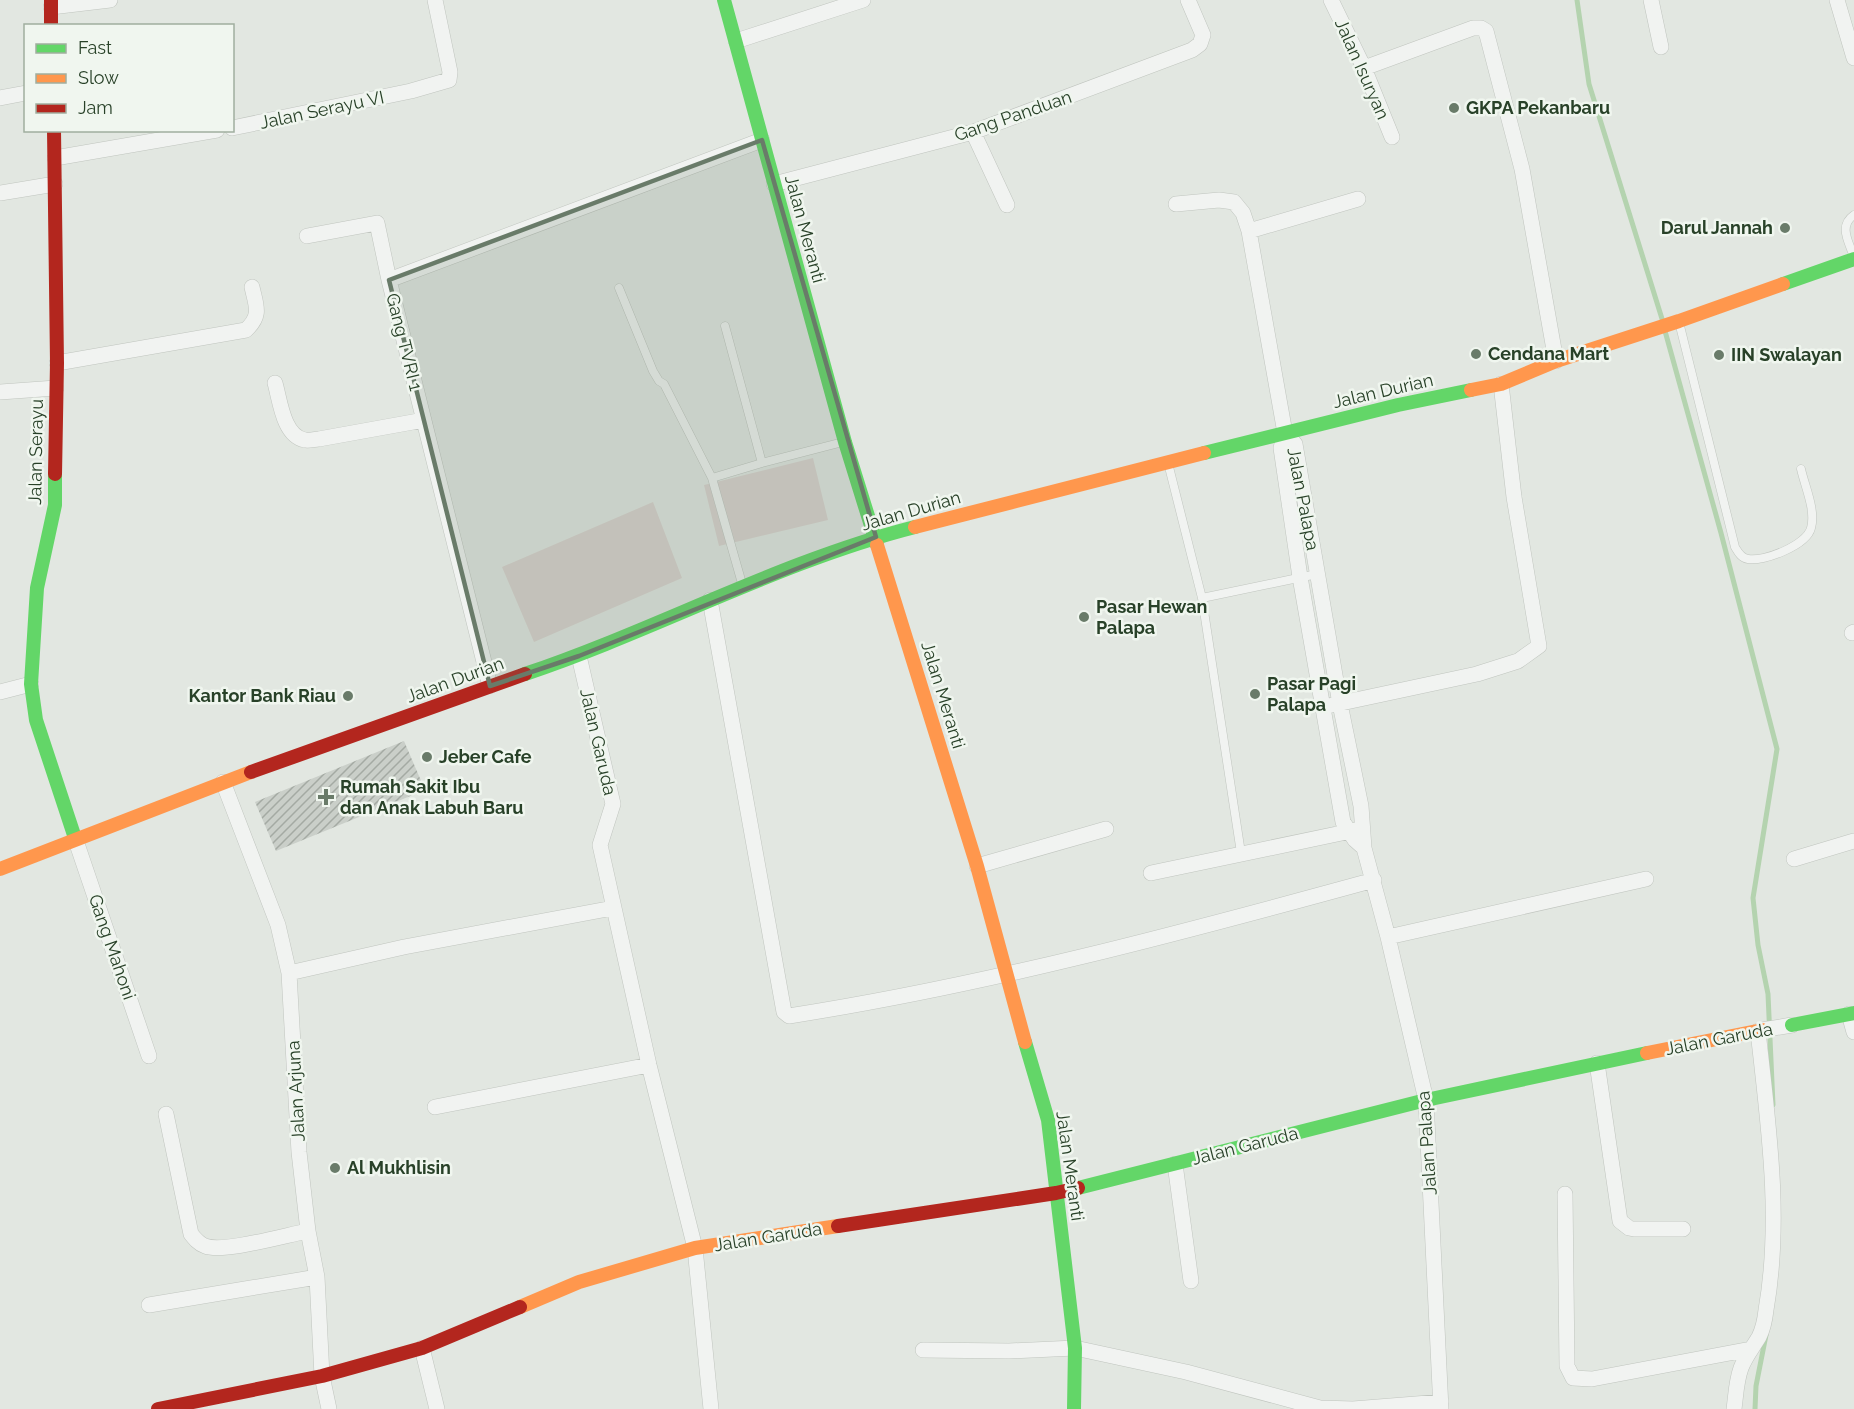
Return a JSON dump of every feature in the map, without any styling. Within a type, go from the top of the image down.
[{"type":"street","points":[[51,24],[51,3],[110,0]]},
{"type":"street","name":"Jalan Serayu VI","points":[[234,128],[411,91],[449,80],[450,72],[435,0]]},
{"type":"street","name":"Jalan Meranti","points":[[724,0],[845,442],[976,866],[1048,1120],[1075,1348],[1074,1409]]},
{"type":"street","points":[[736,41],[863,0]]},
{"type":"street","name":"Gang Panduan","points":[[774,184],[973,132],[1192,50],[1200,44],[1203,35],[1188,0]]},
{"type":"street","name":"Jalan Isuryan","points":[[1331,0],[1364,69],[1392,137]]},
{"type":"street","points":[[1651,0],[1661,47]]},
{"type":"street","points":[[1837,0],[1854,58]]},
{"type":"street","points":[[1364,69],[1473,28],[1486,31],[1522,169],[1556,362]]},
{"type":"street","points":[[0,98],[24,93]]},
{"type":"street","name":"Jalan Serayu","points":[[54,132],[56,505],[38,588],[31,684],[36,720],[75,838]]},
{"type":"street","points":[[55,158],[206,132]]},
{"type":"street","points":[[973,132],[1007,205]]},
{"type":"street","name":"Gang TVRI 1","points":[[490,686],[389,280],[762,140]]},
{"type":"street","points":[[0,194],[55,184]]},
{"type":"street","points":[[1249,231],[1358,199]]},
{"type":"street","points":[[1176,204],[1219,200],[1233,202],[1243,213],[1249,231],[1285,433]]},
{"type":"street","points":[[307,236],[376,223],[389,280]]},
{"type":"street","name":"Jalan Durian","points":[[0,869],[223,782],[579,656],[710,600],[876,537],[1398,405],[1501,384],[1556,362],[1854,259]]},
{"type":"street","points":[[57,363],[246,330],[254,323],[257,314],[252,288]]},
{"type":"street","points":[[275,383],[285,421],[293,434],[304,440],[423,420]]},
{"type":"street","points":[[1323,706],[1477,674],[1518,661],[1539,646],[1514,497],[1501,384]]},
{"type":"street","points":[[0,392],[56,388]]},
{"type":"street","name":"Jalan Palapa","points":[[1285,433],[1295,444],[1340,704],[1361,806],[1364,848],[1374,880],[1426,1100],[1441,1406]]},
{"type":"street","name":"Jalan Palapa","points":[[1285,433],[1281,448],[1300,577],[1343,822],[1364,848]]},
{"type":"street","points":[[710,600],[784,1012],[789,1016],[1006,975],[1374,880]]},
{"type":"street","name":"Jalan Garuda","points":[[579,656],[613,804],[600,845],[649,1065],[694,1248],[711,1409]]},
{"type":"street","points":[[0,692],[31,684]]},
{"type":"street","name":"Jalan Arjuna","points":[[223,782],[278,926],[289,973],[299,1152],[308,1231],[317,1277],[322,1376],[328,1409]]},
{"type":"street","points":[[1151,873],[1364,829]]},
{"type":"street","points":[[976,866],[1106,830]]},
{"type":"street","name":"Gang Mahoni","points":[[75,838],[149,1056]]},
{"type":"street","points":[[1794,859],[1854,841]]},
{"type":"street","points":[[1388,937],[1646,879]]},
{"type":"street","points":[[289,973],[404,947],[614,908]]},
{"type":"street","points":[[1792,1025],[1851,1013],[1854,1032]]},
{"type":"street","name":"Jalan Garuda","points":[[158,1409],[322,1376],[422,1348],[579,1282],[694,1248],[1056,1193],[1426,1100],[1597,1063],[1792,1025]]},
{"type":"street","points":[[1734,1409],[1736,1384],[1742,1366],[1760,1335],[1767,1309],[1774,1229],[1772,1167],[1760,1031]]},
{"type":"street","points":[[1597,1063],[1620,1221],[1634,1229],[1683,1229]]},
{"type":"street","points":[[435,1107],[649,1065]]},
{"type":"street","points":[[166,1114],[191,1234],[195,1240],[206,1247],[227,1247],[308,1231]]},
{"type":"street","points":[[1174,1164],[1191,1281]]},
{"type":"street","points":[[1565,1194],[1567,1366],[1573,1378],[1592,1379],[1751,1349]]},
{"type":"street","points":[[149,1305],[317,1277]]},
{"type":"street","points":[[422,1348],[437,1409]]},
{"type":"street","points":[[923,1350],[1009,1352],[1075,1348],[1186,1372],[1275,1403],[1353,1409],[1441,1406]]},
{"type":"lane","points":[[1854,215],[1845,227],[1854,259]]},
{"type":"lane","points":[[619,288],[653,371],[659,381],[664,384],[712,478],[744,588]]},
{"type":"lane","points":[[1674,322],[1735,547],[1742,557],[1756,559],[1792,548],[1807,537],[1811,529],[1812,513],[1801,469]]},
{"type":"lane","points":[[724,326],[762,463]]},
{"type":"lane","points":[[712,478],[845,442]]},
{"type":"lane","points":[[1168,462],[1202,597],[1241,853]]},
{"type":"lane","points":[[1202,597],[1317,574]]},
{"type":"highlighted area","points":[[762,140],[876,537],[579,656],[490,686],[389,280]]},
{"type":"shaded area","points":[[813,458],[828,520],[719,546],[704,485]]},
{"type":"shaded area","points":[[653,502],[682,578],[534,642],[502,567]]},
{"type":"building","points":[[404,741],[425,790],[276,851],[255,802]]},
{"type":"waterway","points":[[1577,0],[1589,84],[1663,322]]},
{"type":"waterway","points":[[1665,331],[1721,533],[1777,749],[1753,898],[1758,945],[1768,994],[1773,1105]]},
{"type":"waterway","points":[[1755,1409],[1756,1386],[1766,1335]]},
{"type":"traffic: fast","points":[[724,0],[845,442],[877,545]]},
{"type":"traffic: fast","points":[[1783,284],[1854,259]]},
{"type":"traffic: fast","points":[[1204,453],[1398,405],[1471,390]]},
{"type":"traffic: fast","points":[[55,474],[55,505],[37,588],[31,684],[36,720],[75,838]]},
{"type":"traffic: fast","points":[[525,674],[816,558],[915,527]]},
{"type":"traffic: fast","points":[[1792,1025],[1854,1013]]},
{"type":"traffic: fast","points":[[1025,1042],[1048,1120],[1075,1348],[1074,1409]]},
{"type":"traffic: fast","points":[[1078,1188],[1426,1100],[1647,1053]]},
{"type":"traffic: slow","points":[[1471,390],[1501,384],[1556,361],[1783,284]]},
{"type":"traffic: slow","points":[[915,527],[1204,453]]},
{"type":"traffic: slow","points":[[877,545],[977,866],[1025,1042]]},
{"type":"traffic: slow","points":[[0,869],[251,772]]},
{"type":"traffic: slow","points":[[1647,1053],[1762,1030]]},
{"type":"traffic: slow","points":[[520,1307],[579,1282],[695,1248],[838,1226]]},
{"type":"traffic: jam","points":[[51,0],[51,24]]},
{"type":"traffic: jam","points":[[54,132],[57,363],[55,474]]},
{"type":"traffic: jam","points":[[251,772],[525,674]]},
{"type":"traffic: jam","points":[[838,1226],[1078,1188]]},
{"type":"traffic: jam","points":[[158,1409],[322,1376],[422,1348],[520,1307]]},
{"type":"place","name":"GKPA Pekanbaru","points":[[1454,108]]},
{"type":"place","name":"Darul Jannah","points":[[1785,228]]},
{"type":"place","name":"Cendana Mart","points":[[1476,354]]},
{"type":"place","name":"IIN Swalayan","points":[[1719,355]]},
{"type":"place","name":"Pasar Hewan Palapa","points":[[1084,617]]},
{"type":"place","name":"Pasar Pagi Palapa","points":[[1255,694]]},
{"type":"place","name":"Kantor Bank Riau","points":[[348,696]]},
{"type":"place","name":"Jeber Cafe","points":[[427,757]]},
{"type":"place","name":"Rumah Sakit Ibu dan Anak Labuh Baru","points":[[326,797]]},
{"type":"place","name":"Al Mukhlisin","points":[[335,1168]]}]
